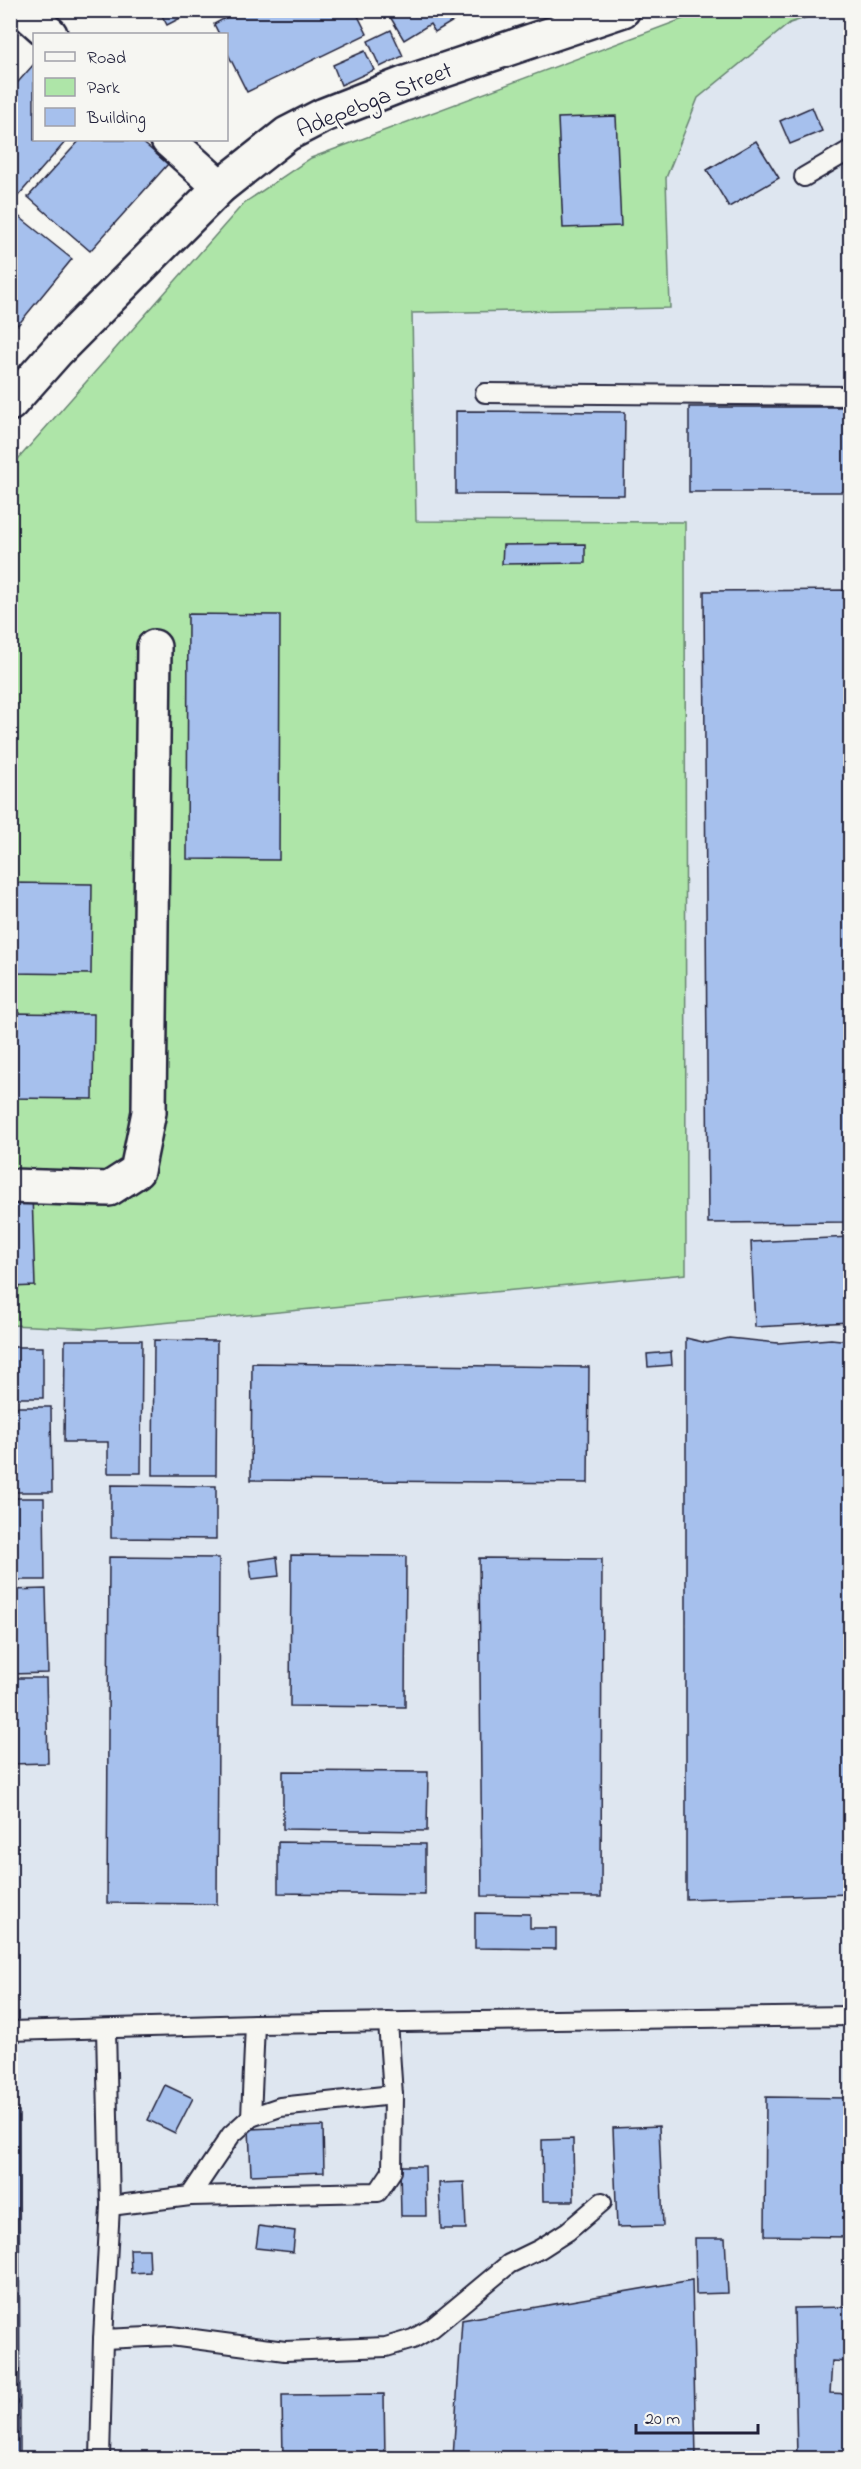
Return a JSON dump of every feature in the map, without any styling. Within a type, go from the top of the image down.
[{"type":"street","points":[[23,10],[49,33]]},
{"type":"street","name":"Adepebga Street","points":[[10,404],[58,350],[220,187],[287,134],[324,115],[568,18],[622,10]]},
{"type":"street","points":[[169,141],[220,187]]},
{"type":"street","points":[[10,1186],[109,1189],[137,1172],[148,1112],[154,647]]},
{"type":"lane","points":[[804,177],[850,150]]},
{"type":"lane","points":[[485,393],[850,396]]},
{"type":"lane","points":[[10,2031],[255,2024],[850,2016]]},
{"type":"lane","points":[[110,2206],[190,2196],[378,2192],[392,2171],[393,2095],[388,2022]]},
{"type":"lane","points":[[251,2117],[255,2024]]},
{"type":"lane","points":[[100,2458],[110,2206],[106,2030]]},
{"type":"lane","points":[[190,2196],[231,2135],[251,2117],[280,2107],[393,2095]]},
{"type":"lane","points":[[103,2339],[171,2336],[285,2351],[386,2347],[413,2339],[432,2328],[509,2264],[540,2249],[568,2231],[602,2202]]},
{"type":"shaded area","points":[[826,11],[850,11],[850,2458],[11,2458],[11,1325],[97,1329],[685,522],[416,521],[412,312],[670,308],[666,178],[698,98],[790,23]]},
{"type":"green space","points":[[704,11],[826,11],[790,23],[698,98],[666,178],[670,308],[412,313],[416,521],[685,522],[686,1274],[97,1329],[11,1325],[11,467],[244,203],[311,158]]},
{"type":"building","points":[[159,10],[196,10],[167,25]]},
{"type":"building","points":[[240,10],[355,10],[367,34],[247,92],[228,54],[228,33],[218,33],[214,24]]},
{"type":"building","points":[[386,10],[480,10],[471,16],[468,12],[435,32],[430,24],[404,40]]},
{"type":"building","points":[[391,30],[403,56],[380,67],[368,41]]},
{"type":"building","points":[[365,51],[374,70],[341,85],[333,65]]},
{"type":"building","points":[[33,65],[33,141],[66,141],[10,205],[10,91]]},
{"type":"building","points":[[812,107],[822,131],[790,144],[780,121]]},
{"type":"building","points":[[616,116],[621,226],[563,228],[558,118]]},
{"type":"building","points":[[79,141],[141,141],[168,164],[90,251],[28,197]]},
{"type":"building","points":[[756,141],[779,178],[729,207],[707,170]]},
{"type":"building","points":[[17,215],[72,259],[18,325],[10,318],[10,223]]},
{"type":"building","points":[[689,407],[850,407],[850,492],[689,492]]},
{"type":"building","points":[[456,411],[625,412],[624,495],[456,494]]},
{"type":"building","points":[[585,544],[585,563],[502,564],[503,545]]},
{"type":"building","points":[[850,590],[850,1222],[708,1223],[704,591]]},
{"type":"building","points":[[188,614],[280,615],[279,860],[187,859]]},
{"type":"building","points":[[10,883],[92,884],[91,974],[10,973]]},
{"type":"building","points":[[10,1013],[94,1014],[93,1099],[10,1098]]},
{"type":"building","points":[[32,1194],[35,1286],[10,1287],[10,1195]]},
{"type":"building","points":[[850,1237],[850,1322],[755,1327],[751,1242]]},
{"type":"building","points":[[686,1338],[707,1343],[729,1338],[778,1343],[831,1339],[850,1341],[850,1894],[686,1899]]},
{"type":"building","points":[[65,1340],[142,1340],[141,1473],[108,1473],[108,1442],[64,1442]]},
{"type":"building","points":[[154,1340],[217,1341],[216,1475],[153,1475]]},
{"type":"building","points":[[10,1347],[43,1347],[43,1398],[10,1398]]},
{"type":"building","points":[[671,1352],[672,1365],[648,1367],[647,1354]]},
{"type":"building","points":[[252,1363],[589,1367],[588,1483],[251,1480]]},
{"type":"building","points":[[10,1407],[51,1407],[52,1492],[10,1492]]},
{"type":"building","points":[[111,1485],[216,1486],[216,1539],[111,1538]]},
{"type":"building","points":[[10,1498],[44,1498],[45,1580],[10,1580]]},
{"type":"building","points":[[291,1555],[406,1556],[405,1707],[290,1706]]},
{"type":"building","points":[[109,1557],[219,1558],[217,1904],[107,1903]]},
{"type":"building","points":[[277,1557],[279,1576],[252,1579],[249,1561]]},
{"type":"building","points":[[479,1558],[602,1559],[601,1897],[482,1896]]},
{"type":"building","points":[[46,1589],[48,1673],[10,1674],[10,1590]]},
{"type":"building","points":[[10,1678],[46,1678],[48,1763],[10,1764]]},
{"type":"building","points":[[283,1771],[428,1772],[427,1831],[283,1829]]},
{"type":"building","points":[[278,1842],[425,1844],[425,1895],[278,1893]]},
{"type":"building","points":[[475,1913],[530,1914],[530,1928],[556,1928],[556,1949],[475,1948]]},
{"type":"building","points":[[165,2085],[193,2098],[175,2133],[148,2120]]},
{"type":"building","points":[[766,2097],[850,2098],[850,2237],[765,2236]]},
{"type":"building","points":[[10,2111],[19,2111],[20,2458],[10,2458]]},
{"type":"building","points":[[323,2126],[324,2172],[251,2175],[249,2129]]},
{"type":"building","points":[[659,2126],[663,2226],[617,2227],[613,2128]]},
{"type":"building","points":[[573,2139],[574,2201],[543,2201],[542,2140]]},
{"type":"building","points":[[400,2166],[425,2166],[426,2216],[401,2216]]},
{"type":"building","points":[[464,2182],[466,2229],[441,2229],[439,2183]]},
{"type":"building","points":[[259,2226],[295,2231],[293,2252],[256,2248]]},
{"type":"building","points":[[695,2238],[725,2238],[728,2293],[696,2294]]},
{"type":"building","points":[[130,2249],[149,2249],[150,2272],[131,2273]]},
{"type":"building","points":[[692,2280],[696,2458],[453,2458],[462,2320]]},
{"type":"building","points":[[850,2307],[850,2362],[832,2361],[830,2393],[850,2394],[850,2458],[797,2458],[794,2308]]},
{"type":"building","points":[[384,2394],[385,2458],[283,2458],[282,2395]]}]
